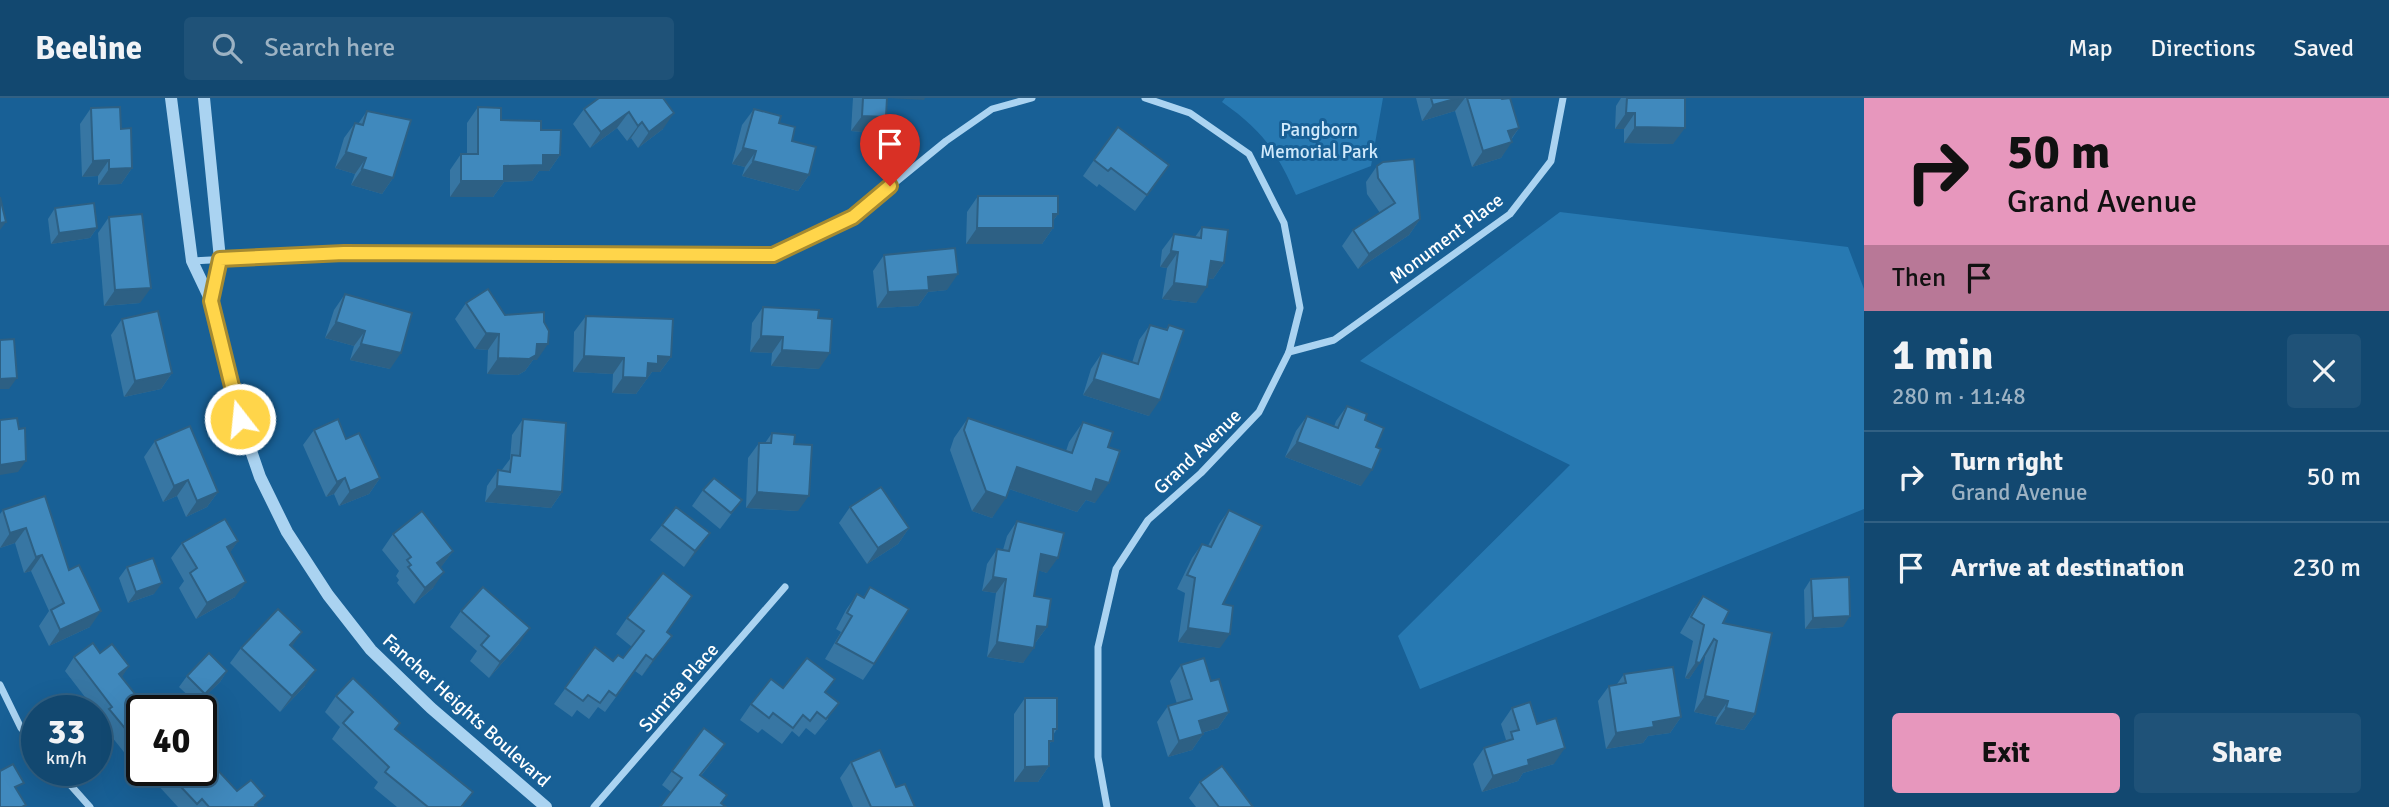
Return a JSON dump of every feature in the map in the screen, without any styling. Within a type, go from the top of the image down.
[{"type":"street","name":"Fancher Heights Boulevard","points":[[172,98],[192,261],[211,301],[236,407],[260,477],[287,532],[328,595],[371,650],[431,708],[546,807]]},
{"type":"street","name":"Fancher Heights Boulevard","points":[[204,98],[220,259],[211,301]]},
{"type":"street","points":[[192,261],[344,253],[773,255],[853,217],[946,141],[992,109],[1032,98]]},
{"type":"street","name":"Grand Avenue","points":[[1107,807],[1098,757],[1098,647],[1116,569],[1148,520],[1201,472],[1259,412],[1289,352],[1300,308],[1284,223],[1249,154],[1190,113],[1145,98]]},
{"type":"street","name":"Monument Place","points":[[1289,352],[1334,340],[1510,214],[1551,161],[1563,98]]},
{"type":"street","name":"Sunrise Place","points":[[594,807],[785,587]]},
{"type":"street","points":[[0,685],[21,728]]},
{"type":"street","points":[[71,786],[90,807]]},
{"type":"green space","name":"Pangborn Memorial Park","points":[[1225,98],[1383,98],[1371,166],[1296,195],[1267,142],[1248,122],[1222,102]]},
{"type":"green space","points":[[1560,212],[1848,247],[1864,289],[1864,509],[1420,689],[1398,636],[1570,465],[1360,361]]},
{"type":"building","points":[[599,98],[663,98],[674,113],[649,132],[642,122],[638,126],[629,112],[601,132],[584,109]]},
{"type":"building","points":[[863,98],[887,98],[886,117],[862,116]]},
{"type":"building","points":[[1431,98],[1458,98],[1433,105]]},
{"type":"building","points":[[1467,98],[1510,98],[1519,128],[1508,131],[1512,142],[1483,151]]},
{"type":"building","points":[[1627,98],[1685,98],[1685,128],[1635,127],[1635,113],[1626,113]]},
{"type":"building","points":[[120,107],[121,129],[131,128],[132,168],[109,169],[109,160],[93,161],[91,108]]},
{"type":"building","points":[[478,107],[501,108],[501,120],[541,121],[541,130],[561,130],[560,155],[543,155],[543,165],[504,166],[504,181],[461,181],[461,154],[478,154]]},
{"type":"building","points":[[754,109],[781,116],[779,123],[795,127],[792,141],[816,147],[809,175],[753,161],[756,151],[743,148]]},
{"type":"building","points":[[367,111],[411,120],[393,178],[362,169],[366,158],[346,152],[355,123],[363,125]]},
{"type":"building","points":[[1118,127],[1169,165],[1147,195],[1111,168],[1108,171],[1094,160]]},
{"type":"building","points":[[1414,159],[1420,219],[1369,254],[1353,230],[1395,203],[1378,178],[1377,166],[1383,162]]},
{"type":"building","points":[[978,196],[1058,196],[1058,214],[1053,214],[1053,228],[977,228]]},
{"type":"building","points":[[0,197],[6,222],[0,223]]},
{"type":"building","points":[[94,203],[97,228],[59,233],[55,208]]},
{"type":"building","points":[[142,214],[151,288],[115,290],[109,217]]},
{"type":"building","points":[[1202,227],[1228,230],[1224,263],[1211,261],[1207,287],[1174,283],[1178,252],[1171,251],[1174,234],[1201,238]]},
{"type":"building","points":[[955,248],[958,274],[928,277],[929,290],[888,292],[884,255]]},
{"type":"building","points":[[488,289],[505,315],[544,312],[544,322],[549,331],[548,344],[537,344],[536,355],[529,359],[498,358],[499,334],[486,333],[466,303]]},
{"type":"building","points":[[345,294],[412,313],[401,353],[361,344],[365,331],[336,322]]},
{"type":"building","points":[[763,307],[819,310],[818,318],[832,319],[830,353],[782,350],[783,337],[761,336]]},
{"type":"building","points":[[158,311],[172,373],[135,381],[122,319]]},
{"type":"building","points":[[586,316],[673,319],[671,357],[658,356],[658,364],[648,363],[647,378],[623,377],[624,358],[584,356]]},
{"type":"building","points":[[1150,325],[1167,330],[1169,325],[1184,330],[1160,400],[1094,379],[1102,353],[1138,364]]},
{"type":"building","points":[[14,339],[17,378],[0,379],[0,340]]},
{"type":"building","points":[[1347,406],[1367,414],[1365,420],[1384,428],[1376,447],[1381,449],[1372,470],[1297,442],[1307,416],[1338,428]]},
{"type":"building","points":[[17,418],[19,429],[25,428],[26,461],[0,465],[0,420]]},
{"type":"building","points":[[968,418],[1072,453],[1083,422],[1113,432],[1108,447],[1120,451],[1109,483],[1096,479],[1092,492],[1017,467],[1006,498],[986,491],[964,430]]},
{"type":"building","points":[[338,419],[346,439],[359,433],[380,478],[350,491],[345,478],[337,482],[314,430]]},
{"type":"building","points":[[523,419],[566,423],[562,492],[497,486],[498,470],[510,472],[512,455],[520,456]]},
{"type":"building","points":[[190,426],[218,492],[197,501],[188,480],[174,486],[155,441]]},
{"type":"building","points":[[772,433],[795,435],[794,444],[812,445],[809,496],[757,492],[759,443],[771,443]]},
{"type":"building","points":[[714,478],[742,500],[731,513],[703,490]]},
{"type":"building","points":[[881,487],[909,528],[878,548],[850,507]]},
{"type":"building","points":[[45,496],[69,570],[79,565],[101,611],[60,630],[51,610],[64,603],[42,555],[36,557],[26,528],[10,533],[3,510]]},
{"type":"building","points":[[676,507],[710,533],[695,551],[662,525]]},
{"type":"building","points":[[1229,510],[1262,526],[1223,604],[1233,606],[1230,634],[1188,628],[1195,578],[1187,575],[1202,544],[1211,547]]},
{"type":"building","points":[[422,511],[453,551],[437,563],[444,572],[425,588],[408,567],[411,565],[407,560],[411,557],[393,534]]},
{"type":"building","points":[[225,519],[238,541],[227,547],[246,582],[207,603],[190,573],[197,568],[182,543]]},
{"type":"building","points":[[1017,521],[1064,533],[1058,558],[1041,554],[1034,596],[1051,599],[1047,627],[1037,626],[1034,648],[997,642],[1006,579],[993,577],[997,549],[1009,551]]},
{"type":"building","points":[[153,558],[162,583],[136,592],[127,567]]},
{"type":"building","points":[[663,573],[692,596],[667,632],[672,636],[653,660],[646,655],[616,696],[609,691],[600,703],[588,695],[583,701],[565,688],[595,647],[613,661],[618,655],[623,658],[644,631],[627,618]]},
{"type":"building","points":[[1849,577],[1850,616],[1813,618],[1811,579]]},
{"type":"building","points":[[483,587],[530,628],[500,662],[481,645],[489,636],[461,611]]},
{"type":"building","points":[[870,587],[909,609],[874,664],[836,643],[852,616],[847,613],[857,594],[864,598]]},
{"type":"building","points":[[1703,596],[1729,611],[1723,623],[1772,633],[1755,714],[1726,708],[1728,701],[1705,696],[1717,641],[1714,639],[1700,663],[1696,662],[1704,625],[1691,617]]},
{"type":"building","points":[[278,609],[302,632],[290,645],[316,670],[292,696],[241,648]]},
{"type":"building","points":[[93,643],[100,653],[112,644],[129,666],[119,674],[136,695],[126,695],[126,730],[112,713],[112,695],[103,695],[74,657]]},
{"type":"building","points":[[209,653],[227,671],[205,694],[187,676]]},
{"type":"building","points":[[807,658],[835,679],[825,692],[839,703],[826,719],[817,712],[810,721],[803,715],[793,728],[773,713],[769,718],[751,704],[771,679],[783,688]]},
{"type":"building","points":[[1204,658],[1211,681],[1219,679],[1229,712],[1199,721],[1203,734],[1179,741],[1168,706],[1192,699],[1181,665]]},
{"type":"building","points":[[1673,667],[1681,717],[1653,722],[1654,727],[1616,733],[1609,686],[1626,683],[1624,674]]},
{"type":"building","points":[[353,678],[400,723],[395,729],[473,792],[461,807],[428,807],[385,772],[389,767],[343,723],[353,712],[336,696]]},
{"type":"building","points":[[1025,698],[1057,698],[1057,729],[1053,729],[1053,741],[1049,741],[1049,766],[1025,767]]},
{"type":"building","points":[[1530,702],[1537,724],[1556,718],[1565,748],[1528,760],[1529,765],[1493,776],[1484,748],[1513,739],[1511,732],[1519,730],[1512,708]]},
{"type":"building","points":[[704,728],[725,744],[700,775],[727,795],[721,803],[726,807],[660,807],[682,778],[672,771]]},
{"type":"building","points":[[880,750],[896,787],[905,784],[915,807],[871,807],[851,762]]},
{"type":"building","points":[[13,764],[21,778],[21,784],[15,787],[26,805],[0,807],[0,771]]},
{"type":"building","points":[[1222,766],[1253,807],[1219,807],[1200,782]]},
{"type":"building","points":[[217,769],[237,791],[251,780],[265,796],[255,805],[257,807],[209,807],[202,799],[197,804],[180,786],[217,786]]},
{"type":"route","points":[[240,419],[222,358],[211,301],[220,259],[344,253],[693,257],[773,255],[853,217],[890,186]]}]
